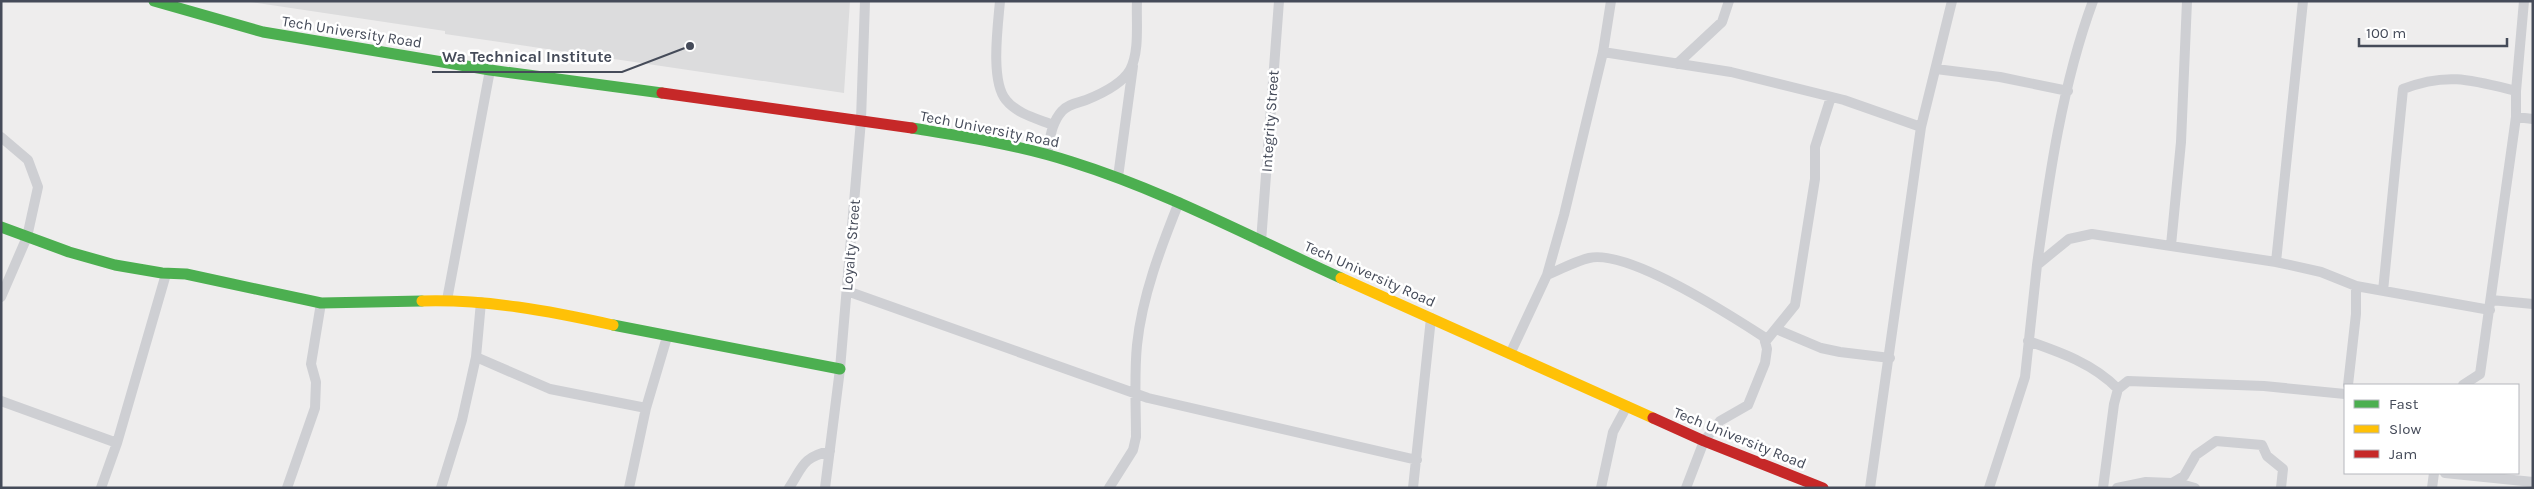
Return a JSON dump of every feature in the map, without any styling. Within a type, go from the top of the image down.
[{"type":"street","name":"Tech University Road","points":[[154,1],[263,32],[490,70],[861,120],[1007,144],[1048,154],[1118,177],[1179,202],[1261,242],[1704,441],[1823,488]]},
{"type":"street","name":"Loyalty Street","points":[[825,488],[840,369],[847,291],[861,120],[865,1]]},
{"type":"street","points":[[1000,1],[997,40],[998,79],[1005,100],[1021,112],[1053,125]]},
{"type":"street","points":[[1118,177],[1134,58],[1137,1]]},
{"type":"street","name":"Integrity Street","points":[[1261,242],[1279,1]]},
{"type":"street","points":[[1510,354],[1547,275],[1564,216],[1603,52],[1611,1]]},
{"type":"street","points":[[1677,64],[1722,22],[1730,1]]},
{"type":"street","points":[[1870,488],[1890,358],[1921,127],[1952,1]]},
{"type":"street","points":[[1989,488],[2025,377],[2037,265],[2049,180],[2080,38],[2093,1]]},
{"type":"street","points":[[2172,245],[2181,142],[2187,1]]},
{"type":"street","points":[[2276,262],[2303,1]]},
{"type":"street","points":[[2465,384],[2480,374],[2516,117],[2516,90],[2524,1]]},
{"type":"street","points":[[1603,52],[1731,72],[1831,97],[1921,127]]},
{"type":"street","points":[[1048,154],[1053,125],[1062,111],[1106,91],[1124,77],[1134,58]]},
{"type":"street","points":[[1936,69],[2000,77],[2068,91]]},
{"type":"street","points":[[447,300],[490,70]]},
{"type":"street","points":[[2383,292],[2403,88],[2427,80],[2465,78],[2516,90]]},
{"type":"street","points":[[1765,342],[1795,305],[1815,179],[1815,147],[1831,97]]},
{"type":"street","points":[[2516,117],[2533,119]]},
{"type":"street","points":[[1,136],[28,160],[38,188],[27,236],[1,297]]},
{"type":"street","points":[[1109,488],[1134,444],[1137,345],[1144,305],[1165,236],[1179,202]]},
{"type":"street","points":[[1,227],[122,269],[166,274],[186,274],[320,303],[447,300],[481,302],[572,316],[667,338],[840,369]]},
{"type":"street","points":[[2037,265],[2069,239],[2092,234],[2276,262],[2320,272],[2356,286],[2383,292],[2490,305],[2533,304]]},
{"type":"street","points":[[1547,275],[1590,257],[1624,262],[1703,300],[1764,337],[1767,349],[1764,363],[1748,405],[1720,421],[1704,441],[1686,488]]},
{"type":"street","points":[[101,488],[166,274]]},
{"type":"street","points":[[2348,384],[2356,314],[2356,286]]},
{"type":"street","points":[[847,291],[1135,394],[1417,460]]},
{"type":"street","points":[[441,488],[462,420],[476,357],[481,302]]},
{"type":"street","points":[[287,488],[315,408],[316,382],[311,364],[320,303]]},
{"type":"street","points":[[1413,488],[1430,318]]},
{"type":"street","points":[[1776,329],[1821,348],[1890,358]]},
{"type":"street","points":[[629,488],[646,408],[667,338]]},
{"type":"street","points":[[2028,341],[2070,356],[2106,377],[2118,390]]},
{"type":"street","points":[[476,357],[550,389],[646,408]]},
{"type":"street","points":[[2102,488],[2118,390],[2128,381],[2264,386],[2344,394]]},
{"type":"street","points":[[1,402],[116,443]]},
{"type":"street","points":[[1601,488],[1612,432],[1627,406]]},
{"type":"street","points":[[2174,482],[2184,476],[2196,455],[2216,441],[2262,445],[2267,456],[2283,469],[2281,488]]},
{"type":"street","points":[[789,488],[807,460],[815,454],[830,451]]},
{"type":"street","points":[[2432,488],[2434,474]]},
{"type":"street","points":[[2454,474],[2533,482]]},
{"type":"street","points":[[2117,488],[2146,482],[2174,482],[2195,488]]},
{"type":"shaded area","points":[[244,1],[850,1],[844,93],[445,34],[445,31]]},
{"type":"traffic: fast","points":[[154,1],[263,32],[490,70],[662,93]]},
{"type":"traffic: fast","points":[[912,128],[1033,151],[1107,174],[1175,201],[1341,278]]},
{"type":"traffic: fast","points":[[1,227],[69,252],[115,265],[162,273],[186,274],[321,303],[422,301]]},
{"type":"traffic: fast","points":[[613,325],[840,369]]},
{"type":"traffic: slow","points":[[1341,278],[1653,418]]},
{"type":"traffic: slow","points":[[422,301],[470,302],[518,307],[613,325]]},
{"type":"traffic: jam","points":[[662,93],[912,128]]},
{"type":"traffic: jam","points":[[1653,418],[1704,441],[1823,488]]},
{"type":"place","name":"Wa Technical Institute","points":[[690,46]]}]
